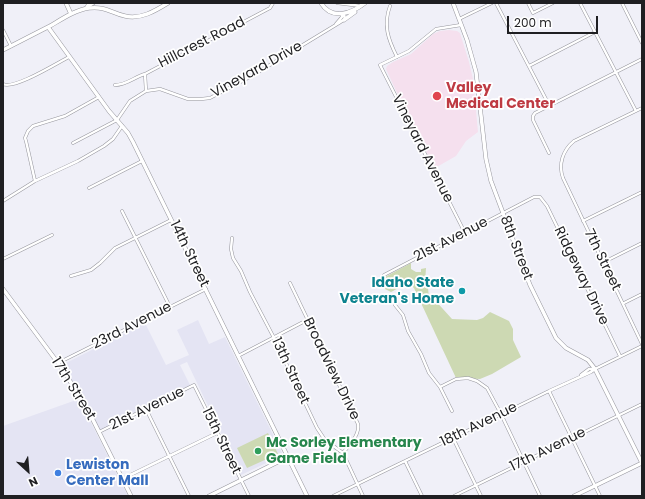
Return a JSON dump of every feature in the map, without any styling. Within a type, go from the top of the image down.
[{"type":"street","points":[[66,3],[71,14]]},
{"type":"street","points":[[85,9],[89,3]]},
{"type":"street","points":[[3,50],[71,14],[85,9],[94,3]]},
{"type":"street","points":[[85,9],[107,9],[124,16],[133,17],[152,12],[168,3]]},
{"type":"street","name":"Hillcrest Road","points":[[146,91],[145,74],[270,8],[273,3]]},
{"type":"street","points":[[322,3],[326,10],[332,13],[343,14],[362,6]]},
{"type":"street","points":[[337,3],[362,6]]},
{"type":"street","points":[[344,20],[365,3]]},
{"type":"street","name":"8th Street","points":[[453,3],[470,50],[477,78],[488,171],[530,285],[554,334],[562,345],[586,358],[596,368],[642,463]]},
{"type":"street","points":[[459,19],[492,3]]},
{"type":"street","points":[[496,3],[549,106]]},
{"type":"street","points":[[528,3],[533,13],[553,3]]},
{"type":"street","points":[[580,3],[636,111],[642,108]]},
{"type":"street","points":[[622,3],[642,43]]},
{"type":"street","points":[[390,6],[386,16],[387,29],[397,57],[409,51],[436,29],[461,24]]},
{"type":"street","points":[[343,14],[346,18],[344,20]]},
{"type":"street","points":[[336,25],[342,18],[343,14]]},
{"type":"street","name":"Vineyard Drive","points":[[146,91],[160,89],[188,98],[210,98],[250,77],[344,20]]},
{"type":"street","name":"14th Street","points":[[48,27],[99,97],[128,133],[172,219],[307,496]]},
{"type":"street","points":[[3,30],[11,46]]},
{"type":"street","points":[[529,66],[595,32]]},
{"type":"street","points":[[3,84],[9,85],[23,81],[69,56]]},
{"type":"street","name":"Vineyard Avenue","points":[[397,57],[380,65],[465,233]]},
{"type":"street","points":[[549,153],[533,120],[535,113],[642,59]]},
{"type":"street","points":[[115,85],[124,85],[137,76],[145,74]]},
{"type":"street","points":[[73,144],[117,120],[130,101],[146,91]]},
{"type":"street","points":[[35,181],[25,138],[28,130],[36,125],[65,116],[99,97]]},
{"type":"street","name":"7th Street","points":[[636,111],[571,143],[566,149],[561,170],[562,176],[624,303],[642,345]]},
{"type":"street","points":[[3,201],[35,181],[78,161],[104,146],[113,139],[122,126]]},
{"type":"street","points":[[89,188],[143,161]]},
{"type":"street","points":[[583,221],[642,192]]},
{"type":"street","name":"21st Avenue","points":[[384,275],[534,197],[540,197]]},
{"type":"street","name":"Ridgeway Drive","points":[[540,197],[547,206],[620,356]]},
{"type":"street","points":[[122,211],[170,307]]},
{"type":"street","points":[[71,276],[91,270],[115,248],[172,219]]},
{"type":"street","points":[[3,259],[52,235]]},
{"type":"street","name":"13th Street","points":[[232,238],[231,249],[233,258],[241,271],[320,434],[328,443],[343,453],[363,496]]},
{"type":"street","points":[[604,262],[642,243]]},
{"type":"street","name":"Broadview Drive","points":[[290,283],[358,424],[359,429],[357,434],[343,453]]},
{"type":"street","name":"17th Street","points":[[3,289],[58,363],[85,404],[131,496]]},
{"type":"street","name":"23rd Avenue","points":[[58,363],[206,289]]},
{"type":"street","points":[[624,303],[642,294]]},
{"type":"street","points":[[396,305],[403,315],[408,330],[429,373],[440,387],[452,412]]},
{"type":"street","points":[[238,356],[270,340],[273,336],[307,320]]},
{"type":"street","name":"18th Avenue","points":[[333,496],[581,376],[589,369],[596,368],[642,345]]},
{"type":"street","points":[[440,387],[458,379],[468,378],[477,381],[487,388],[540,496]]},
{"type":"street","name":"21st Avenue","points":[[99,432],[194,385]]},
{"type":"street","name":"15th Street","points":[[194,385],[249,496]]},
{"type":"street","points":[[548,391],[600,496]]},
{"type":"street","name":"17th Avenue","points":[[454,496],[642,404]]},
{"type":"street","points":[[146,409],[189,496]]},
{"type":"street","points":[[122,479],[217,433]]},
{"type":"street","points":[[453,438],[481,496]]},
{"type":"street","points":[[209,496],[288,457]]},
{"type":"street","points":[[405,461],[422,496]]},
{"type":"street","points":[[574,496],[642,463]]},
{"type":"shaded area","name":"Valley Medical Center","points":[[449,30],[460,33],[469,62],[473,79],[478,132],[466,141],[456,156],[435,168],[414,130],[386,69],[387,66],[393,62],[411,54],[433,34],[440,31]]},
{"type":"shaded area","points":[[198,320],[209,344],[225,337],[283,455],[241,475],[187,362],[180,365],[191,387],[99,432],[91,414],[60,366],[145,323],[166,365],[189,355],[177,330]]},
{"type":"shaded area","name":"Lewiston Center Mall","points":[[79,399],[128,496],[3,496],[3,426]]},
{"type":"green space","points":[[411,263],[411,269],[416,272],[421,272],[421,269],[426,268],[425,283],[428,288],[429,298],[433,298],[452,319],[477,320],[483,318],[490,312],[509,321],[513,329],[513,340],[521,357],[492,374],[480,379],[456,378],[414,288],[411,286],[400,287],[391,292],[385,289],[382,281],[385,277]]},
{"type":"green space","name":"Mc Sorley Elementary Game Field","points":[[268,433],[278,454],[247,468],[237,448]]},
{"type":"place","name":"Valley Medical Center","points":[[437,96]]},
{"type":"place","name":"Idaho State Veteran's Home","points":[[462,291]]},
{"type":"place","name":"Mc Sorley Elementary Game Field","points":[[258,451]]},
{"type":"place","name":"Lewiston Center Mall","points":[[58,473]]}]
